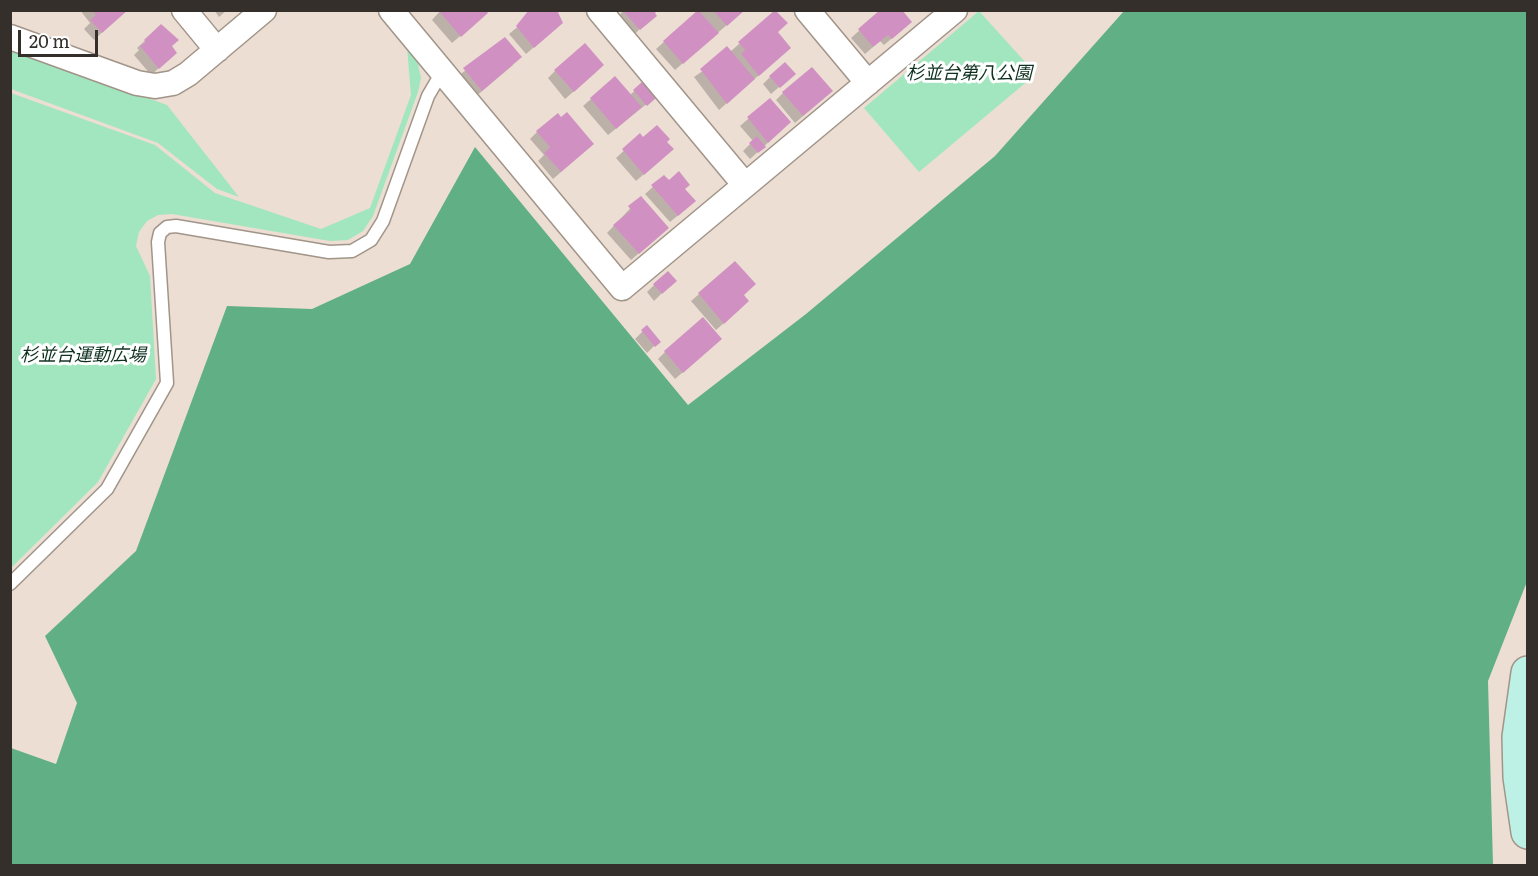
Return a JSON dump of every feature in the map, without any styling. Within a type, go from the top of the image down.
[{"type":"main road","points":[[1527,673],[1519,737],[1520,777],[1527,832]]},
{"type":"street","points":[[184,10],[217,50]]},
{"type":"street","points":[[10,37],[137,83],[155,86],[173,83],[264,10]]},
{"type":"street","points":[[391,10],[622,288],[955,10]]},
{"type":"street","points":[[599,10],[745,185]]},
{"type":"street","points":[[807,10],[868,83]]},
{"type":"lane","points":[[10,584],[107,489],[167,383],[158,242],[160,233],[167,227],[176,226],[329,252],[352,251],[371,240],[383,221],[428,96],[442,72]]},
{"type":"green space","name":"杉並台第八公園","points":[[979,11],[1036,74],[919,172],[864,108]]},
{"type":"green space","points":[[1124,11],[1527,11],[1528,579],[1488,681],[1493,865],[11,865],[11,748],[56,764],[77,703],[45,636],[136,551],[227,306],[312,309],[410,264],[475,147],[688,405],[806,314],[995,156]]},
{"type":"green space","name":"杉並台運動広場","points":[[407,47],[418,64],[421,78],[418,92],[373,216],[363,231],[348,240],[330,241],[172,214],[158,215],[147,221],[139,232],[136,246],[150,276],[156,379],[98,482],[11,568],[11,93],[155,145],[215,193],[321,229],[370,208],[411,95]]},
{"type":"green space","points":[[10,48],[167,105],[239,197],[217,189],[158,143],[11,89]]},
{"type":"building","points":[[92,10],[128,10],[102,33],[90,20],[96,15]]},
{"type":"building","points":[[438,10],[486,10],[488,13],[461,37]]},
{"type":"building","points":[[529,10],[557,10],[563,23],[534,48],[516,26]]},
{"type":"building","points":[[622,10],[658,10],[655,13],[657,16],[640,30]]},
{"type":"building","points":[[698,10],[719,33],[683,64],[663,41]]},
{"type":"building","points":[[713,10],[745,10],[727,26]]},
{"type":"building","points":[[775,10],[788,23],[778,32],[791,48],[759,76],[741,54],[745,50],[738,42]]},
{"type":"building","points":[[880,10],[902,10],[912,22],[892,39],[888,35],[873,47],[858,29]]},
{"type":"building","points":[[161,24],[179,40],[172,46],[177,53],[159,69],[140,46]]},
{"type":"building","points":[[505,37],[522,57],[482,91],[463,68]]},
{"type":"building","points":[[585,43],[604,65],[574,92],[554,70]]},
{"type":"building","points":[[727,46],[755,79],[727,104],[700,69]]},
{"type":"building","points":[[785,62],[796,74],[780,88],[769,76]]},
{"type":"building","points":[[812,67],[833,91],[803,116],[782,92]]},
{"type":"building","points":[[615,76],[642,107],[616,129],[590,98]]},
{"type":"building","points":[[642,82],[656,98],[647,106],[633,90]]},
{"type":"building","points":[[770,98],[791,122],[768,143],[747,117]]},
{"type":"building","points":[[567,112],[594,144],[561,172],[544,153],[550,147],[536,131],[558,113],[561,117]]},
{"type":"building","points":[[657,125],[670,139],[667,142],[674,149],[644,175],[622,149],[640,133],[643,137]]},
{"type":"building","points":[[757,136],[766,147],[758,153],[749,143]]},
{"type":"building","points":[[679,171],[690,185],[685,189],[696,201],[678,216],[651,185],[664,175],[669,180]]},
{"type":"building","points":[[641,196],[669,228],[639,254],[613,225],[631,210],[628,206]]},
{"type":"building","points":[[735,261],[756,284],[744,295],[749,301],[724,324],[698,293]]},
{"type":"building","points":[[668,271],[677,281],[662,294],[653,284]]},
{"type":"building","points":[[703,317],[722,339],[683,373],[664,351]]},
{"type":"building","points":[[647,325],[661,342],[655,347],[641,330]]}]
